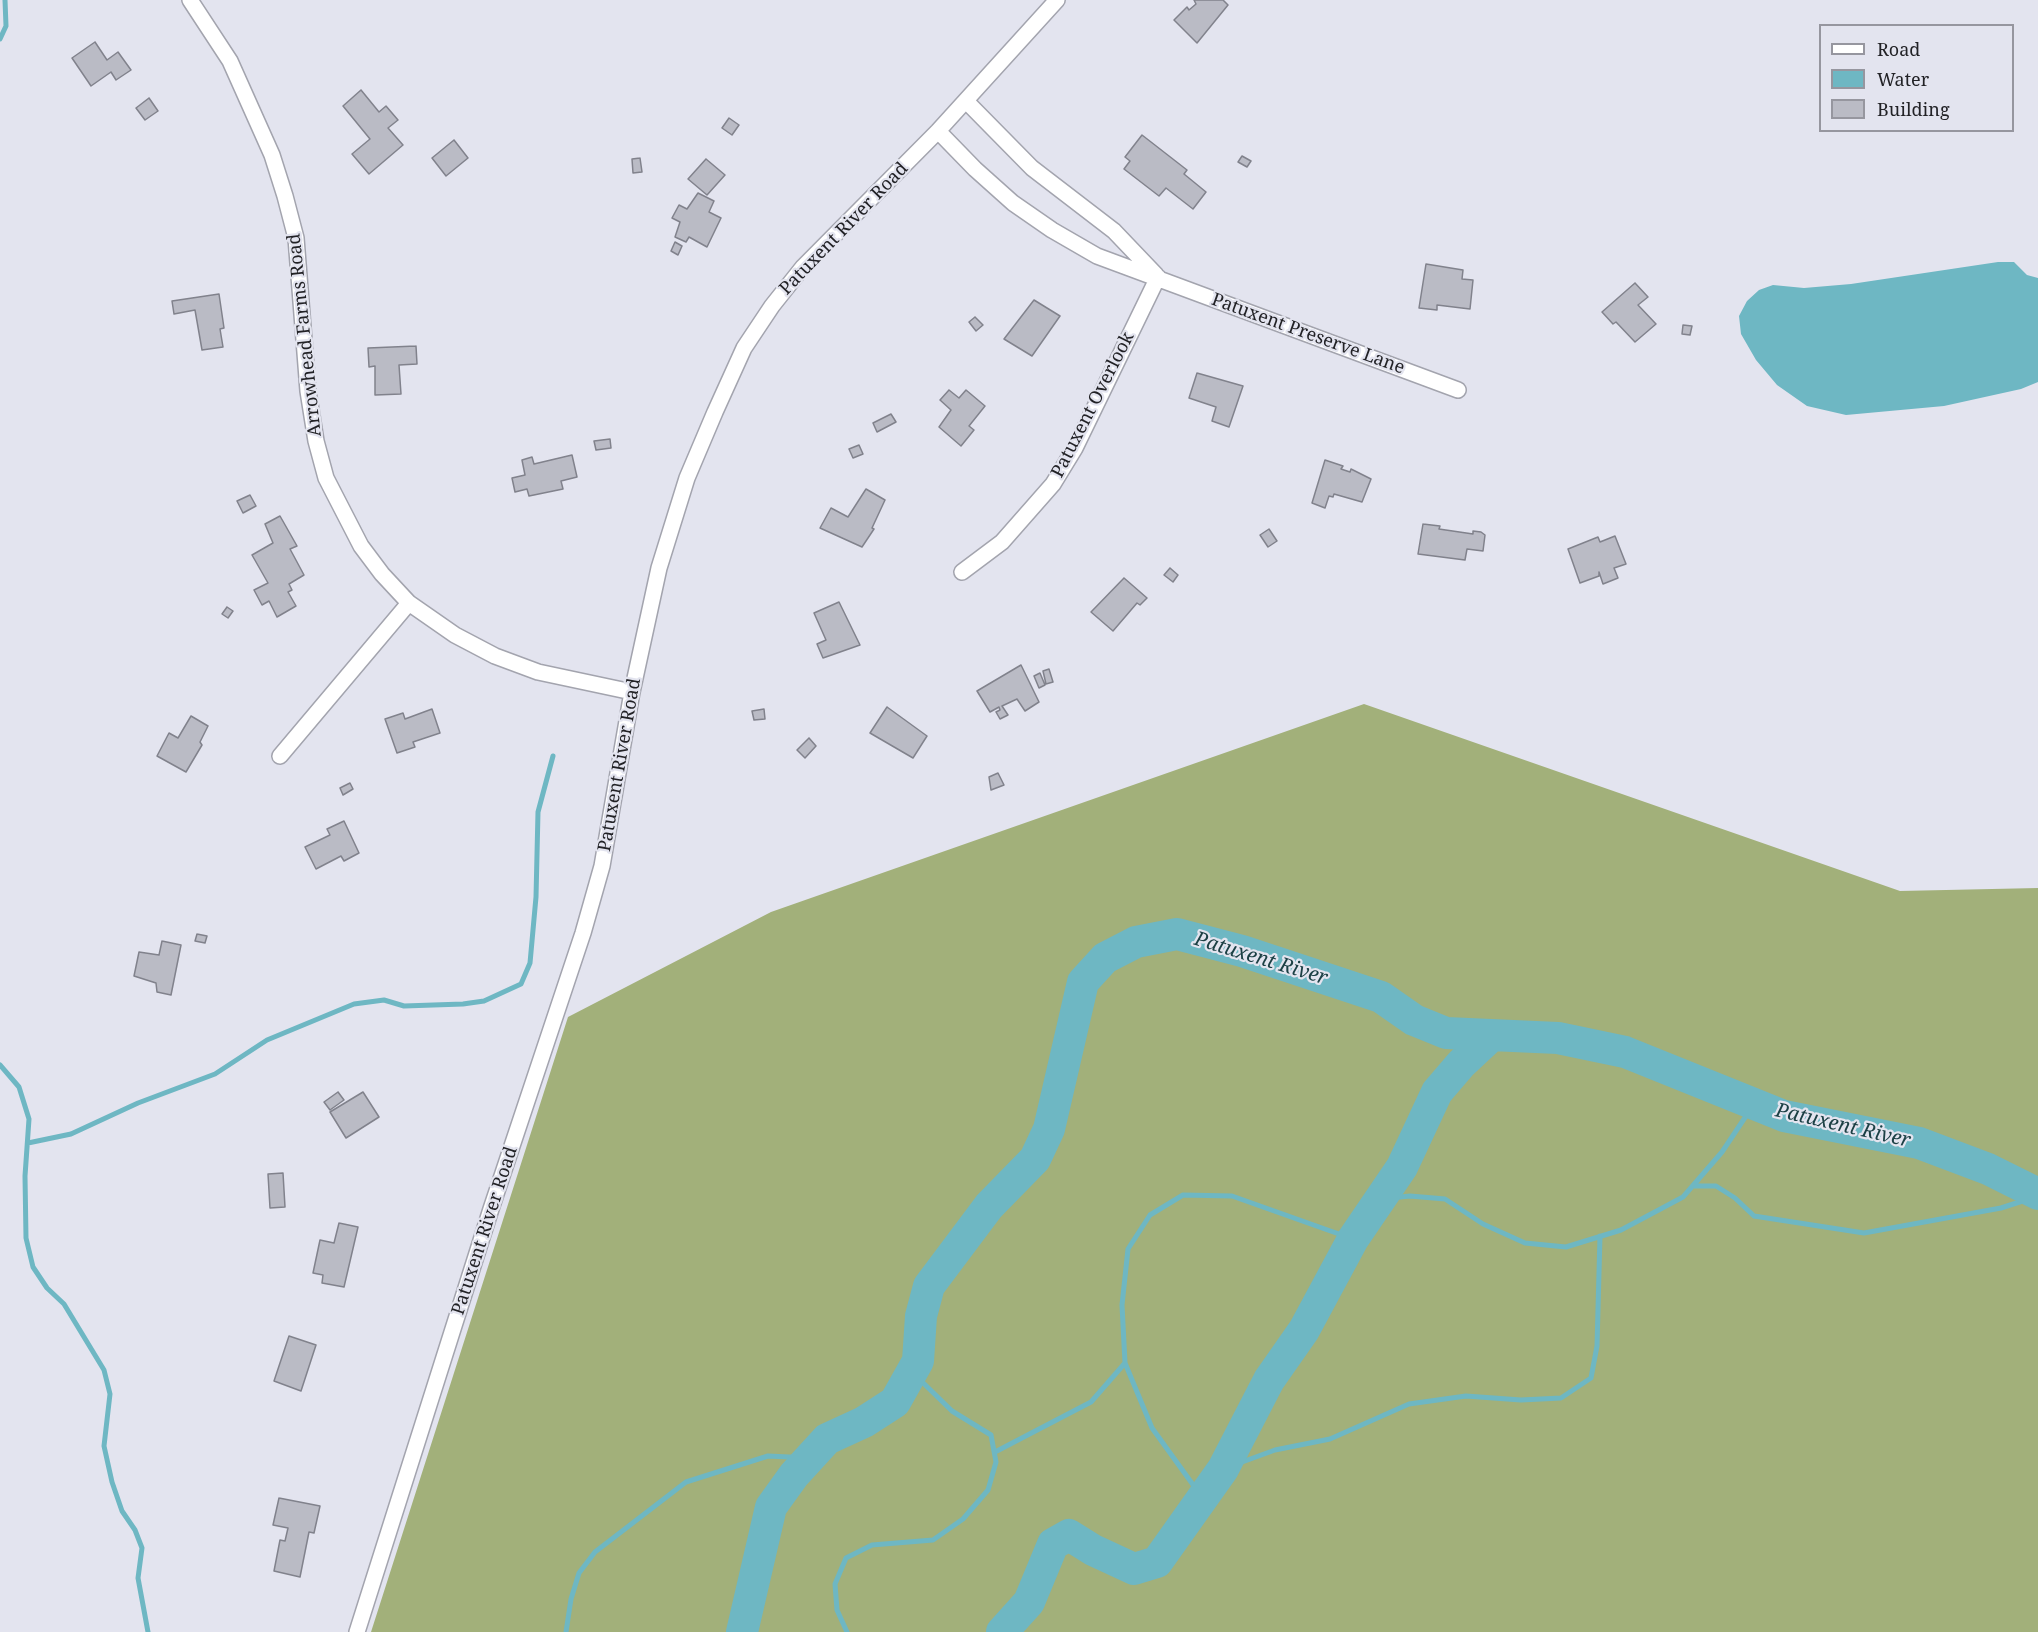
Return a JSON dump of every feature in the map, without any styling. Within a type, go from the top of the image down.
[{"type":"street","name":"Arrowhead Farms Road","points":[[190,0],[230,61],[272,155],[285,196],[296,238],[310,403],[316,441],[326,478],[361,546],[382,574],[409,603],[455,635],[495,657],[538,672],[632,692]]},
{"type":"street","name":"Patuxent River Road","points":[[357,1632],[491,1209],[584,933],[602,866],[632,692],[659,568],[687,478],[744,348],[772,306],[804,267],[939,131],[1057,0]]},
{"type":"street","name":"Patuxent Preserve Lane","points":[[966,101],[1032,168],[1114,231],[1158,277]]},
{"type":"street","name":"Patuxent Preserve Lane","points":[[939,131],[990,183],[1052,230],[1097,256],[1458,390]]},
{"type":"street","name":"Patuxent Overlook","points":[[962,572],[1002,542],[1053,484],[1075,448],[1158,277]]},
{"type":"street","points":[[280,756],[409,603]]},
{"type":"green space","points":[[1364,704],[1900,891],[2038,888],[2038,1632],[371,1632],[568,1017],[771,912]]},
{"type":"water","points":[[1998,262],[2014,262],[2027,275],[2038,278],[2038,382],[2021,389],[1944,406],[1846,415],[1807,406],[1777,385],[1756,360],[1741,334],[1739,316],[1747,301],[1759,290],[1773,285],[1804,288],[1851,284]]},
{"type":"building","points":[[1194,0],[1223,0],[1228,5],[1197,43],[1174,20],[1187,7],[1189,10],[1196,4]]},
{"type":"building","points":[[95,42],[107,60],[118,52],[131,70],[116,80],[111,72],[91,86],[72,58]]},
{"type":"building","points":[[361,90],[379,112],[386,106],[398,120],[388,128],[403,145],[369,174],[352,154],[370,139],[343,106]]},
{"type":"building","points":[[149,98],[158,111],[145,120],[136,108]]},
{"type":"building","points":[[729,118],[739,125],[732,135],[722,128]]},
{"type":"building","points":[[1142,135],[1187,170],[1184,174],[1206,192],[1193,209],[1166,188],[1159,196],[1124,169],[1130,161],[1125,157]]},
{"type":"building","points":[[454,140],[468,158],[446,176],[432,158]]},
{"type":"building","points":[[1242,156],[1251,161],[1247,167],[1238,162]]},
{"type":"building","points":[[640,158],[642,172],[633,173],[632,159]]},
{"type":"building","points":[[706,159],[725,175],[707,195],[688,179]]},
{"type":"building","points":[[698,193],[714,201],[709,212],[721,218],[707,247],[689,237],[686,242],[675,237],[680,222],[672,218],[679,205],[687,209]]},
{"type":"building","points":[[675,242],[682,246],[678,255],[671,251]]},
{"type":"building","points":[[1426,264],[1463,270],[1462,279],[1473,280],[1470,309],[1437,305],[1437,310],[1419,308]]},
{"type":"building","points":[[1635,283],[1648,297],[1638,305],[1656,324],[1635,342],[1616,322],[1613,324],[1602,312]]},
{"type":"building","points":[[219,294],[224,328],[220,329],[223,347],[202,350],[195,310],[174,314],[172,301]]},
{"type":"building","points":[[1034,300],[1060,316],[1032,356],[1004,339]]},
{"type":"building","points":[[975,317],[983,325],[976,331],[969,322]]},
{"type":"building","points":[[1683,325],[1692,326],[1690,335],[1682,334]]},
{"type":"building","points":[[416,346],[417,364],[399,365],[401,394],[375,395],[375,366],[369,367],[368,348]]},
{"type":"building","points":[[1197,373],[1243,386],[1229,427],[1212,421],[1216,407],[1189,398]]},
{"type":"building","points":[[949,390],[959,398],[966,390],[985,406],[969,426],[974,430],[961,446],[939,427],[951,410],[940,400]]},
{"type":"building","points":[[891,414],[896,422],[877,432],[873,423]]},
{"type":"building","points":[[610,439],[611,448],[596,450],[594,441]]},
{"type":"building","points":[[859,445],[863,454],[853,458],[849,449]]},
{"type":"building","points":[[572,455],[577,477],[561,481],[563,489],[529,496],[527,489],[515,492],[512,478],[525,475],[522,460],[532,457],[534,464]]},
{"type":"building","points":[[1325,460],[1343,466],[1341,469],[1350,472],[1351,469],[1371,479],[1362,502],[1334,494],[1333,497],[1329,496],[1325,508],[1312,503]]},
{"type":"building","points":[[866,489],[885,500],[872,528],[874,529],[862,547],[820,528],[831,508],[848,517]]},
{"type":"building","points":[[250,495],[256,506],[243,513],[237,501]]},
{"type":"building","points":[[280,516],[297,546],[290,549],[304,575],[289,584],[292,590],[288,592],[296,606],[277,617],[269,601],[262,605],[254,590],[268,583],[252,555],[273,543],[265,524]]},
{"type":"building","points":[[1423,524],[1473,534],[1473,531],[1481,532],[1485,535],[1483,551],[1467,549],[1465,560],[1418,554]]},
{"type":"building","points":[[1269,529],[1277,541],[1268,547],[1260,535]]},
{"type":"building","points":[[1615,536],[1626,564],[1614,568],[1618,578],[1603,584],[1599,572],[1599,576],[1580,583],[1568,549],[1598,537],[1600,542]]},
{"type":"building","points":[[1170,568],[1178,575],[1173,582],[1164,575]]},
{"type":"building","points":[[1124,578],[1147,598],[1140,605],[1137,603],[1113,631],[1091,612]]},
{"type":"building","points":[[839,602],[860,645],[823,658],[817,644],[826,640],[814,613]]},
{"type":"building","points":[[227,607],[233,611],[228,618],[222,614]]},
{"type":"building","points":[[1021,665],[1039,702],[1025,711],[1017,699],[1002,706],[1008,715],[1000,719],[996,712],[1000,710],[999,707],[990,712],[977,691]]},
{"type":"building","points":[[1049,669],[1053,682],[1046,684],[1043,671]]},
{"type":"building","points":[[1040,673],[1045,685],[1039,688],[1034,676]]},
{"type":"building","points":[[887,707],[927,736],[913,758],[870,733]]},
{"type":"building","points":[[432,709],[440,733],[413,742],[415,747],[397,753],[385,719],[403,713],[405,719]]},
{"type":"building","points":[[764,709],[765,719],[754,720],[752,711]]},
{"type":"building","points":[[191,716],[208,726],[200,742],[202,745],[186,772],[157,756],[169,733],[178,738]]},
{"type":"building","points":[[809,738],[816,746],[805,758],[797,750]]},
{"type":"building","points":[[998,773],[1004,785],[991,790],[989,777]]},
{"type":"building","points":[[350,783],[353,789],[343,795],[340,788]]},
{"type":"building","points":[[344,821],[359,853],[344,861],[341,856],[316,869],[305,847],[330,835],[327,829]]},
{"type":"building","points":[[197,934],[207,936],[205,943],[195,941]]},
{"type":"building","points":[[162,941],[181,945],[171,995],[157,992],[156,983],[134,976],[139,952],[159,955]]},
{"type":"building","points":[[338,1092],[344,1100],[330,1110],[324,1102]]},
{"type":"building","points":[[363,1092],[379,1117],[346,1138],[330,1112]]},
{"type":"building","points":[[283,1173],[285,1207],[270,1208],[268,1174]]},
{"type":"building","points":[[339,1223],[358,1227],[344,1287],[322,1283],[323,1275],[313,1273],[320,1240],[334,1243]]},
{"type":"building","points":[[289,1336],[316,1345],[301,1391],[274,1381]]},
{"type":"building","points":[[279,1498],[320,1506],[314,1533],[309,1532],[300,1577],[274,1571],[280,1540],[285,1541],[288,1528],[273,1525]]},
{"type":"waterway","points":[[0,39],[6,26],[5,0]]},
{"type":"waterway","points":[[28,1143],[71,1134],[138,1103],[215,1074],[267,1040],[354,1004],[384,1000],[404,1006],[463,1004],[484,1001],[521,984],[530,963],[536,897],[538,812],[553,756]]},
{"type":"waterway","name":"Patuxent River","points":[[742,1632],[771,1507],[794,1475],[827,1439],[864,1422],[895,1402],[918,1361],[921,1316],[929,1286],[989,1206],[1035,1159],[1049,1129],[1083,982],[1105,958],[1136,942],[1177,934],[1242,951],[1381,997],[1414,1020],[1446,1033],[1558,1038],[1625,1052],[1784,1116],[1919,1143],[1988,1169],[2038,1194]]},
{"type":"waterway","points":[[1002,1632],[1029,1602],[1053,1544],[1069,1535],[1093,1550],[1134,1569],[1157,1562],[1223,1469],[1269,1380],[1304,1330],[1353,1239],[1402,1167],[1437,1092],[1461,1064],[1491,1036]]},
{"type":"waterway","points":[[0,1065],[19,1087],[29,1119],[25,1176],[26,1238],[33,1267],[47,1288],[64,1304],[104,1370],[110,1394],[104,1446],[112,1482],[122,1511],[135,1530],[142,1548],[138,1578],[148,1632]]},
{"type":"waterway","points":[[1381,1199],[1410,1196],[1445,1199],[1483,1224],[1525,1243],[1566,1247],[1621,1230],[1683,1197],[1722,1152],[1754,1104]]},
{"type":"waterway","points":[[1693,1186],[1716,1186],[1735,1198],[1754,1216],[1864,1233],[2001,1208],[2038,1196]]},
{"type":"waterway","points":[[1199,1493],[1152,1428],[1125,1363],[1122,1305],[1128,1249],[1150,1215],[1183,1195],[1232,1196],[1353,1239]]},
{"type":"waterway","points":[[1223,1469],[1275,1450],[1330,1439],[1409,1404],[1466,1396],[1521,1400],[1561,1398],[1591,1378],[1597,1346],[1600,1236]]},
{"type":"waterway","points":[[995,1452],[1091,1402],[1125,1363]]},
{"type":"waterway","points":[[847,1632],[837,1610],[835,1584],[846,1558],[872,1545],[933,1540],[963,1519],[988,1490],[996,1462],[991,1435],[952,1411],[912,1372]]},
{"type":"waterway","points":[[566,1632],[571,1599],[579,1573],[595,1552],[686,1482],[768,1456],[810,1458]]}]
